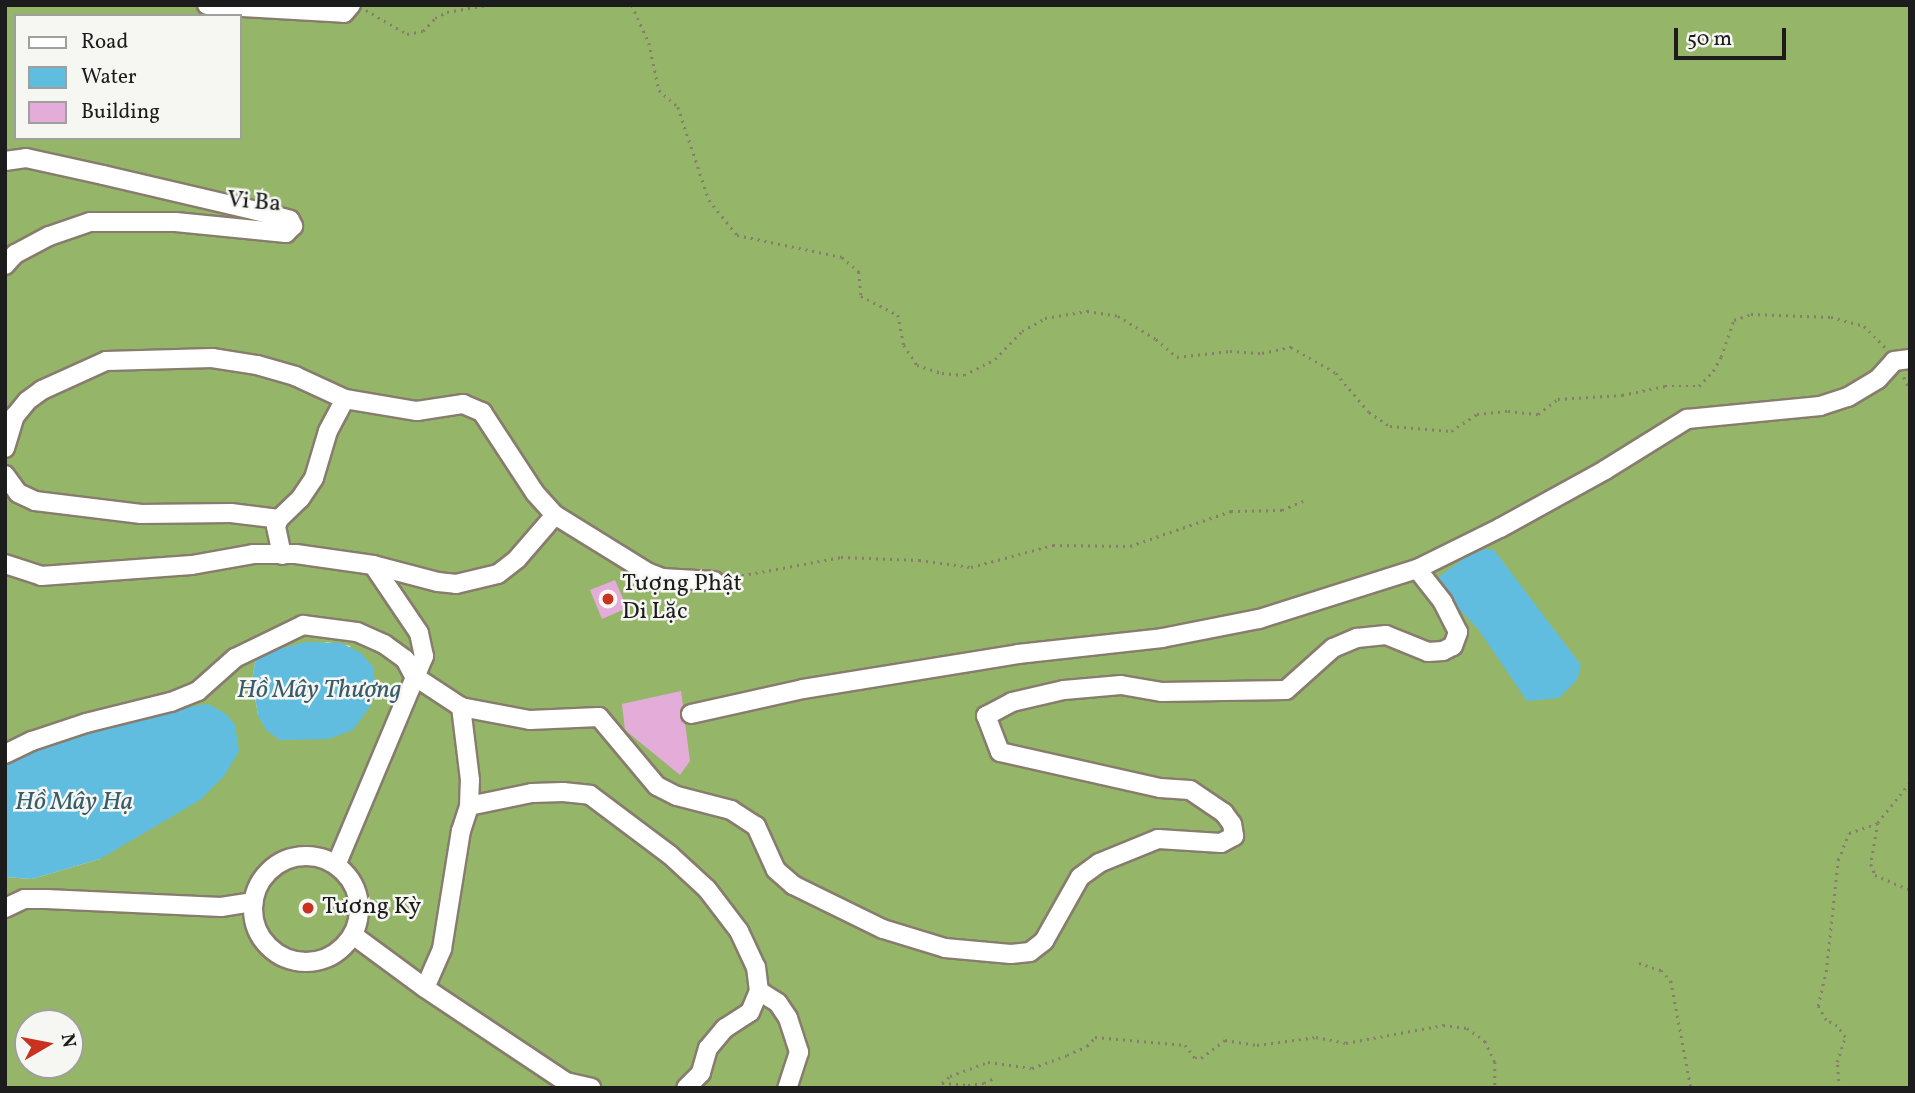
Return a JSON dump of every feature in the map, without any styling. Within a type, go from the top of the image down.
[{"type":"street","points":[[207,5],[344,13],[351,5]]},
{"type":"street","name":"Vi Ba","points":[[5,161],[26,158],[103,175],[257,211],[290,220],[293,226],[286,233],[176,222],[90,222],[49,236],[15,254],[5,265]]},
{"type":"street","points":[[5,448],[15,416],[27,401],[42,390],[106,361],[168,357],[234,362],[295,376],[345,399],[417,411],[463,404],[482,412],[535,493],[555,516],[649,573],[662,578],[714,581]]},
{"type":"street","points":[[691,714],[803,690],[1018,653],[1162,638],[1247,622],[1418,569],[1582,483],[1664,436],[1686,419],[1820,406],[1848,397],[1878,379],[1902,360]]},
{"type":"street","points":[[282,555],[276,526],[314,478],[327,431],[345,399]]},
{"type":"street","points":[[5,475],[18,493],[34,501],[141,514],[230,513],[279,519]]},
{"type":"street","points":[[5,564],[41,576],[192,565],[253,554],[282,555],[373,565],[456,584],[498,574],[517,559],[555,516]]},
{"type":"street","points":[[336,865],[398,724],[424,656],[419,633],[373,565]]},
{"type":"street","points":[[5,754],[64,730],[142,707],[171,702],[198,691],[235,658],[303,625],[357,632],[384,643],[405,659],[415,676],[461,707],[530,720],[600,717],[657,786],[690,800],[731,810],[755,826],[776,870],[793,885],[883,929],[945,948],[1011,954],[1030,952],[1044,941],[1080,877],[1099,863],[1158,839],[1221,844],[1234,836],[1232,824],[1224,813],[1190,790],[1160,788],[1000,751],[986,716],[1012,702],[1064,690],[1121,685],[1161,692],[1286,690],[1333,648],[1357,638],[1386,635],[1428,652],[1443,651],[1452,646],[1458,632],[1443,602],[1418,569]]},
{"type":"street","points":[[425,988],[442,948],[461,831],[469,806],[470,780],[461,707]]},
{"type":"street","points":[[469,806],[532,793],[564,792],[590,795],[670,855],[707,889],[739,931],[756,967],[759,991],[750,1012],[725,1028],[708,1048],[701,1073],[686,1088]]},
{"type":"street","points":[[302,856],[320,858],[336,865],[348,876],[357,897],[358,920],[353,935],[342,949],[326,959],[308,962],[290,960],[274,951],[261,937],[254,920],[254,902],[259,884],[270,870],[285,860],[302,856]]},
{"type":"street","points":[[5,897],[221,907],[254,902]]},
{"type":"street","points":[[5,908],[24,899]]},
{"type":"street","points":[[353,935],[425,988],[566,1082],[591,1088]]},
{"type":"street","points":[[759,991],[778,1003],[788,1018],[799,1052],[787,1088]]},
{"type":"path","points":[[360,5],[407,34],[423,31],[435,18],[447,12],[485,5]]},
{"type":"path","points":[[632,5],[649,43],[659,90],[678,107],[709,200],[737,235],[842,257],[859,272],[861,296],[898,315],[905,345],[916,365],[942,373],[964,375],[995,359],[1022,331],[1045,318],[1087,312],[1118,316],[1156,339],[1177,357],[1230,351],[1262,353],[1291,347],[1336,373],[1369,411],[1390,426],[1451,431],[1478,414],[1508,411],[1538,414],[1558,399],[1622,395],[1665,386],[1699,386],[1721,357],[1734,320],[1751,314],[1831,317],[1864,326],[1902,360],[1910,390]]},
{"type":"path","points":[[714,581],[841,557],[919,560],[971,567],[1053,545],[1130,546],[1231,511],[1282,510],[1303,501]]},
{"type":"path","points":[[1910,783],[1878,823],[1871,864],[1875,875],[1910,890]]},
{"type":"path","points":[[1839,1088],[1837,1062],[1845,1037],[1837,1026],[1826,1020],[1818,1006],[1826,972],[1838,860],[1849,833],[1878,823]]},
{"type":"path","points":[[1639,963],[1661,970],[1671,981],[1690,1088]]},
{"type":"path","points":[[937,1088],[950,1076],[988,1062],[1032,1068],[1067,1055],[1087,1045],[1095,1037],[1185,1045],[1195,1058],[1201,1058],[1225,1040],[1257,1045],[1316,1037],[1346,1043],[1368,1036],[1443,1025],[1466,1028],[1485,1041],[1495,1062],[1495,1088]]},
{"type":"path","points":[[942,1083],[968,1085],[984,1083],[996,1077]]},
{"type":"green space","points":[[5,5],[1910,5],[1910,1088],[5,1088],[5,877],[32,879],[100,859],[182,708],[66,740],[5,763]],"holes":[[[327,642],[351,646],[258,715],[252,680],[256,658]]]},
{"type":"water","points":[[1486,549],[1494,550],[1581,665],[1577,680],[1559,698],[1527,701],[1478,629],[1433,581],[1469,555]]},
{"type":"water","name":"Hồ Mây Thượng","points":[[306,642],[341,643],[361,653],[373,667],[376,690],[371,705],[353,730],[328,739],[280,740],[266,730],[258,715],[252,680],[256,658]]},
{"type":"water","name":"Hồ Mây Hạ","points":[[208,704],[226,714],[235,725],[239,751],[224,776],[200,800],[100,859],[32,879],[5,877],[5,763],[66,740],[182,708]]},
{"type":"building","name":"Tượng Phật Di Lặc","points":[[615,580],[627,608],[602,619],[590,590]]},
{"type":"building","points":[[681,691],[683,706],[680,716],[685,723],[690,761],[680,775],[625,730],[622,704]]},
{"type":"place","name":"Tượng Phật Di Lặc","points":[[608,599]]},
{"type":"place","name":"Tương Kỳ","points":[[308,908]]}]
